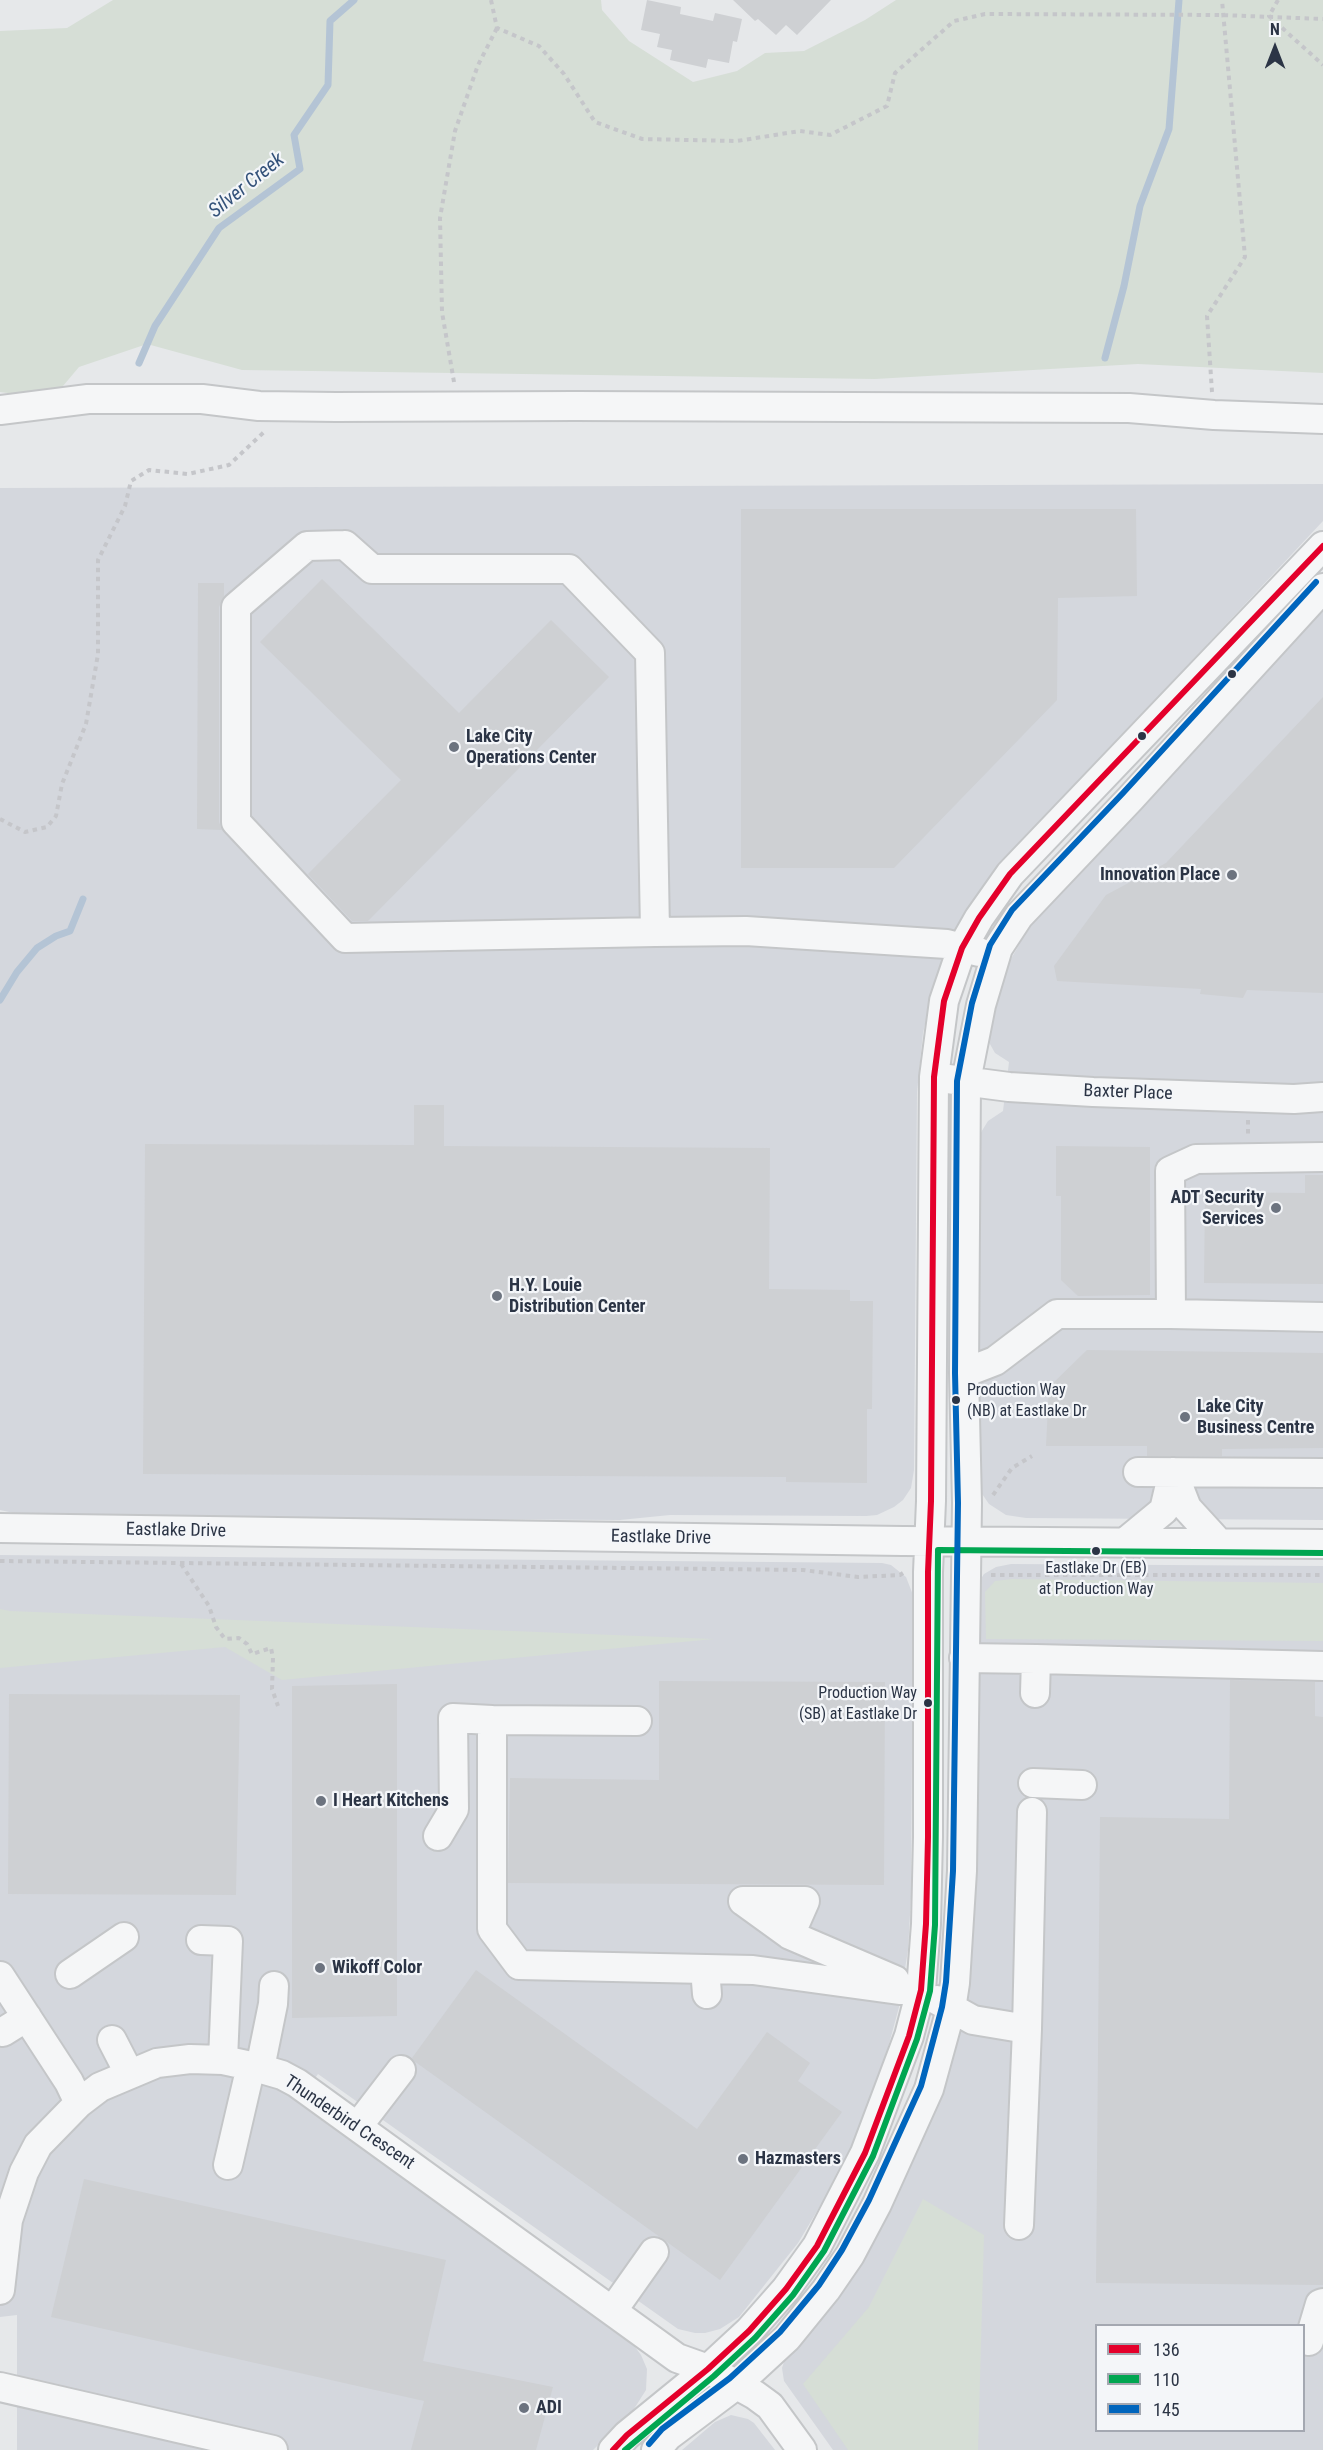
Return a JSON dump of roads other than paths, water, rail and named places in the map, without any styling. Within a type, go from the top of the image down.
[{"type":"street","points":[[0,410],[88,399],[202,399],[290,406],[1117,408],[1214,415],[1323,419]]},
{"type":"street","points":[[655,932],[650,652],[568,570],[372,569],[345,545],[307,546],[236,607],[236,822],[345,938],[746,931],[947,944],[996,956]]},
{"type":"street","points":[[613,2450],[627,2435],[708,2369],[749,2331],[786,2289],[822,2236],[865,2153],[909,2036],[921,1990],[927,1902],[934,1077],[944,1001],[962,948],[979,918],[1010,874],[1323,546]]},
{"type":"street","points":[[656,2450],[668,2436],[736,2385],[787,2338],[826,2290],[850,2255],[877,2204],[929,2088],[951,2009],[955,1983],[962,1871],[966,1081],[981,1005],[996,956],[1019,916],[1130,799],[1323,588]]},
{"type":"street","name":"Baxter Place","points":[[934,1077],[1009,1087],[1294,1099],[1323,1098]]},
{"type":"street","points":[[1171,1314],[1170,1171],[1196,1159],[1323,1157]]},
{"type":"street","points":[[964,1372],[995,1361],[1057,1314],[1323,1317]]},
{"type":"street","points":[[1138,1472],[1323,1473]]},
{"type":"street","points":[[1124,1543],[1164,1510],[1173,1472]]},
{"type":"street","points":[[1173,1472],[1187,1508],[1219,1543]]},
{"type":"street","name":"Eastlake Drive","points":[[0,1528],[965,1542],[1323,1544]]},
{"type":"street","points":[[964,1658],[1323,1666]]},
{"type":"street","points":[[1035,1693],[1036,1659]]},
{"type":"street","points":[[438,1836],[454,1809],[453,1718],[637,1721]]},
{"type":"street","points":[[492,1720],[492,1929],[519,1965],[706,1981],[753,1970],[899,1990],[921,1990]]},
{"type":"street","points":[[1033,1783],[1082,1785]]},
{"type":"street","points":[[1019,2225],[1027,2029],[1032,1812]]},
{"type":"street","points":[[790,1935],[921,1990],[973,2020],[1027,2029]]},
{"type":"street","points":[[70,1974],[124,1937]]},
{"type":"street","points":[[201,1940],[228,1941],[224,2060]]},
{"type":"street","points":[[0,1976],[15,2024],[69,2082],[79,2103]]},
{"type":"street","points":[[228,2165],[273,2004],[274,1986]]},
{"type":"street","points":[[112,2040],[129,2073]]},
{"type":"street","name":"Thunderbird Crescent","points":[[0,2290],[7,2194],[24,2172],[38,2145],[79,2103],[100,2087],[129,2073],[157,2063],[190,2059],[224,2060],[282,2075],[297,2083],[677,2358],[708,2369],[770,2406],[802,2450]]},
{"type":"street","points":[[358,2126],[401,2070]]},
{"type":"street","points":[[613,2310],[654,2252]]},
{"type":"street","points":[[1309,2341],[1320,2304],[1323,2303]]},
{"type":"street","points":[[0,2387],[273,2450]]},
{"type":"waterway","name":"Silver Creek","points":[[139,363],[155,326],[219,228],[300,169],[294,135],[328,85],[330,21],[354,0]]},
{"type":"waterway","points":[[1105,358],[1124,286],[1140,206],[1169,129],[1179,0]]},
{"type":"waterway","name":"Silver Creek","points":[[0,1000],[17,972],[37,948],[56,936],[70,931],[83,899]]},
{"type":"place","name":"Lake City Operations Center","points":[[454,747]]},
{"type":"place","name":"Innovation Place","points":[[1232,875]]},
{"type":"place","name":"ADT Security Services","points":[[1276,1208]]},
{"type":"place","name":"H.Y. Louie Distribution Center","points":[[497,1296]]},
{"type":"place","name":"Production Way (NB) at Eastlake Dr","points":[[956,1400]]},
{"type":"place","name":"Lake City Business Centre","points":[[1185,1417]]},
{"type":"place","name":"Eastlake Dr (EB) at Production Way","points":[[1096,1551]]},
{"type":"place","name":"Production Way (SB) at Eastlake Dr","points":[[928,1703]]},
{"type":"place","name":"I Heart Kitchens","points":[[321,1801]]},
{"type":"place","name":"Wikoff Color","points":[[320,1968]]},
{"type":"place","name":"Hazmasters","points":[[743,2159]]},
{"type":"place","name":"ADI","points":[[524,2408]]}]
